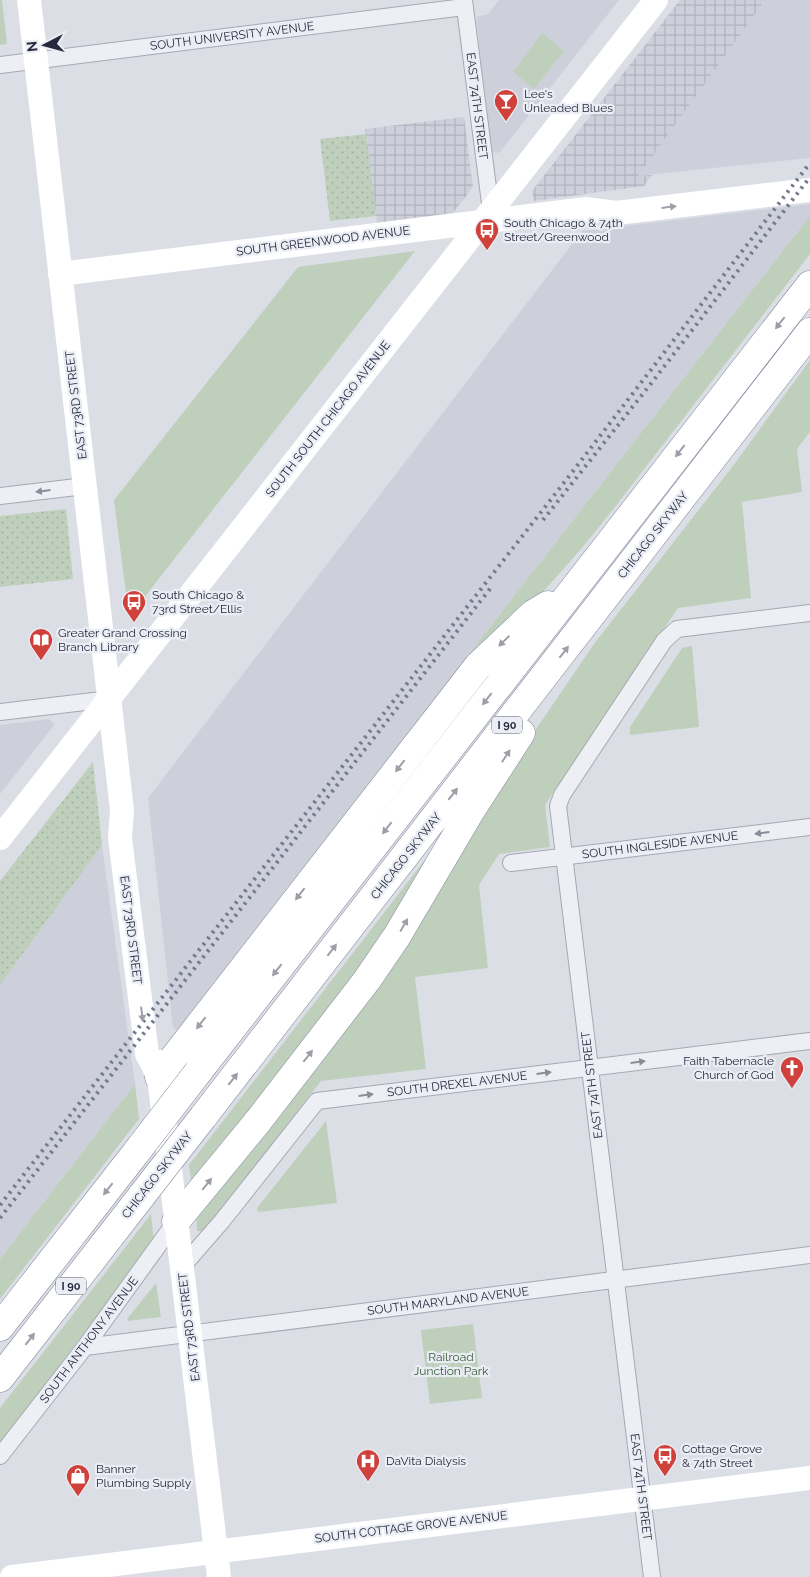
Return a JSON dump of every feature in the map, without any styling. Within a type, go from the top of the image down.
[{"type":"highway","name":"I 90","points":[[0,1327],[810,285]]},
{"type":"highway","name":"CHICAGO SKYWAY","points":[[0,1378],[810,332]]},
{"type":"highway","points":[[159,1077],[478,666],[533,614],[570,592]]},
{"type":"highway","points":[[176,1221],[259,1120],[367,980],[392,944],[470,812],[520,736],[543,678]]},
{"type":"street","name":"EAST 73RD STREET","points":[[29,0],[110,699],[122,810],[120,838],[147,1054],[159,1077],[219,1577]]},
{"type":"street","name":"SOUTH SOUTH CHICAGO AVENUE","points":[[0,838],[656,0]]},
{"type":"street","name":"SOUTH UNIVERSITY AVENUE","points":[[0,65],[464,4]]},
{"type":"street","name":"EAST 74TH STREET","points":[[464,4],[487,216]]},
{"type":"street","name":"SOUTH GREENWOOD AVENUE","points":[[586,209],[615,198],[810,174]]},
{"type":"street","name":"SOUTH GREENWOOD AVENUE","points":[[60,274],[487,216],[586,209],[616,213],[810,190]]},
{"type":"street","points":[[0,496],[85,486]]},
{"type":"street","name":"EAST 74TH STREET","points":[[652,1577],[558,806],[562,795],[664,640],[677,629],[810,613]]},
{"type":"street","points":[[0,712],[110,699]]},
{"type":"street","name":"SOUTH INGLESIDE AVENUE","points":[[511,863],[810,827]]},
{"type":"street","name":"SOUTH DREXEL AVENUE","points":[[182,1267],[222,1221],[317,1101],[810,1040]]},
{"type":"street","name":"SOUTH ANTHONY AVENUE","points":[[0,1456],[85,1348],[176,1221]]},
{"type":"street","name":"SOUTH MARYLAND AVENUE","points":[[85,1348],[190,1333],[810,1255]]},
{"type":"street","name":"SOUTH COTTAGE GROVE AVENUE","points":[[12,1577],[810,1478]]},
{"type":"shaded area","points":[[499,0],[619,0],[500,152],[496,153],[491,149],[476,17],[488,14]]},
{"type":"shaded area","points":[[680,0],[765,0],[638,176],[652,175],[644,186],[534,201],[532,191]]},
{"type":"shaded area","points":[[765,0],[810,0],[810,158],[637,176]]},
{"type":"shaded area","points":[[464,117],[473,187],[453,213],[377,223],[365,129]]},
{"type":"shaded area","points":[[810,204],[810,216],[314,853],[180,1032],[173,1028],[148,798],[582,231]]},
{"type":"shaded area","points":[[49,719],[55,724],[0,794],[0,725]]},
{"type":"shaded area","points":[[102,845],[135,1084],[0,1259],[0,985]]},
{"type":"green space","points":[[0,0],[2,0],[7,44],[0,45]]},
{"type":"green space","points":[[542,33],[564,51],[534,89],[513,72]]},
{"type":"green space","points":[[366,134],[376,216],[330,221],[320,139]]},
{"type":"green space","points":[[810,216],[810,254],[618,503],[547,588],[521,615],[180,1032],[314,853]]},
{"type":"green space","points":[[415,251],[129,617],[114,500],[298,267]]},
{"type":"green space","points":[[810,360],[810,432],[797,449],[802,492],[742,502],[751,598],[678,608],[545,805],[550,847],[499,854],[479,885],[488,968],[415,977],[426,1069],[321,1081],[206,1229],[197,1231],[196,1212],[485,804],[594,644],[733,466]]},
{"type":"green space","points":[[66,509],[73,579],[0,587],[0,516]]},
{"type":"green space","points":[[692,646],[699,727],[630,735],[630,727],[682,648]]},
{"type":"green space","points":[[93,762],[102,845],[0,985],[0,881]]},
{"type":"green space","points":[[424,861],[431,867],[403,916],[197,1181],[191,1180],[189,1165]]},
{"type":"green space","points":[[135,1084],[139,1119],[0,1299],[0,1259]]},
{"type":"green space","points":[[326,1121],[337,1203],[258,1212],[257,1208]]},
{"type":"green space","points":[[151,1214],[154,1241],[148,1251],[0,1442],[0,1408]]},
{"type":"green space","points":[[156,1283],[161,1317],[128,1321],[127,1319]]},
{"type":"green space","name":"Railroad Junction Park","points":[[473,1324],[482,1398],[430,1404],[421,1330]]},
{"type":"railway","points":[[0,1205],[570,475],[810,163]]},
{"type":"railway","points":[[543,520],[810,177]]},
{"type":"railway","points":[[0,1218],[493,585]]},
{"type":"place","name":"Lee's Unleaded Blues","points":[[506,122]]},
{"type":"place","name":"South Chicago & 74th Street/Greenwood","points":[[487,251]]},
{"type":"place","name":"South Chicago & 73rd Street/Ellis","points":[[134,623]]},
{"type":"place","name":"Greater Grand Crossing Branch Library","points":[[41,661]]},
{"type":"place","name":"Faith Tabernacle Church of God","points":[[792,1089]]},
{"type":"place","name":"Cottage Grove & 74th Street","points":[[665,1477]]},
{"type":"place","name":"DaVita Dialysis","points":[[368,1482]]},
{"type":"place","name":"Banner Plumbing Supply","points":[[78,1497]]}]
